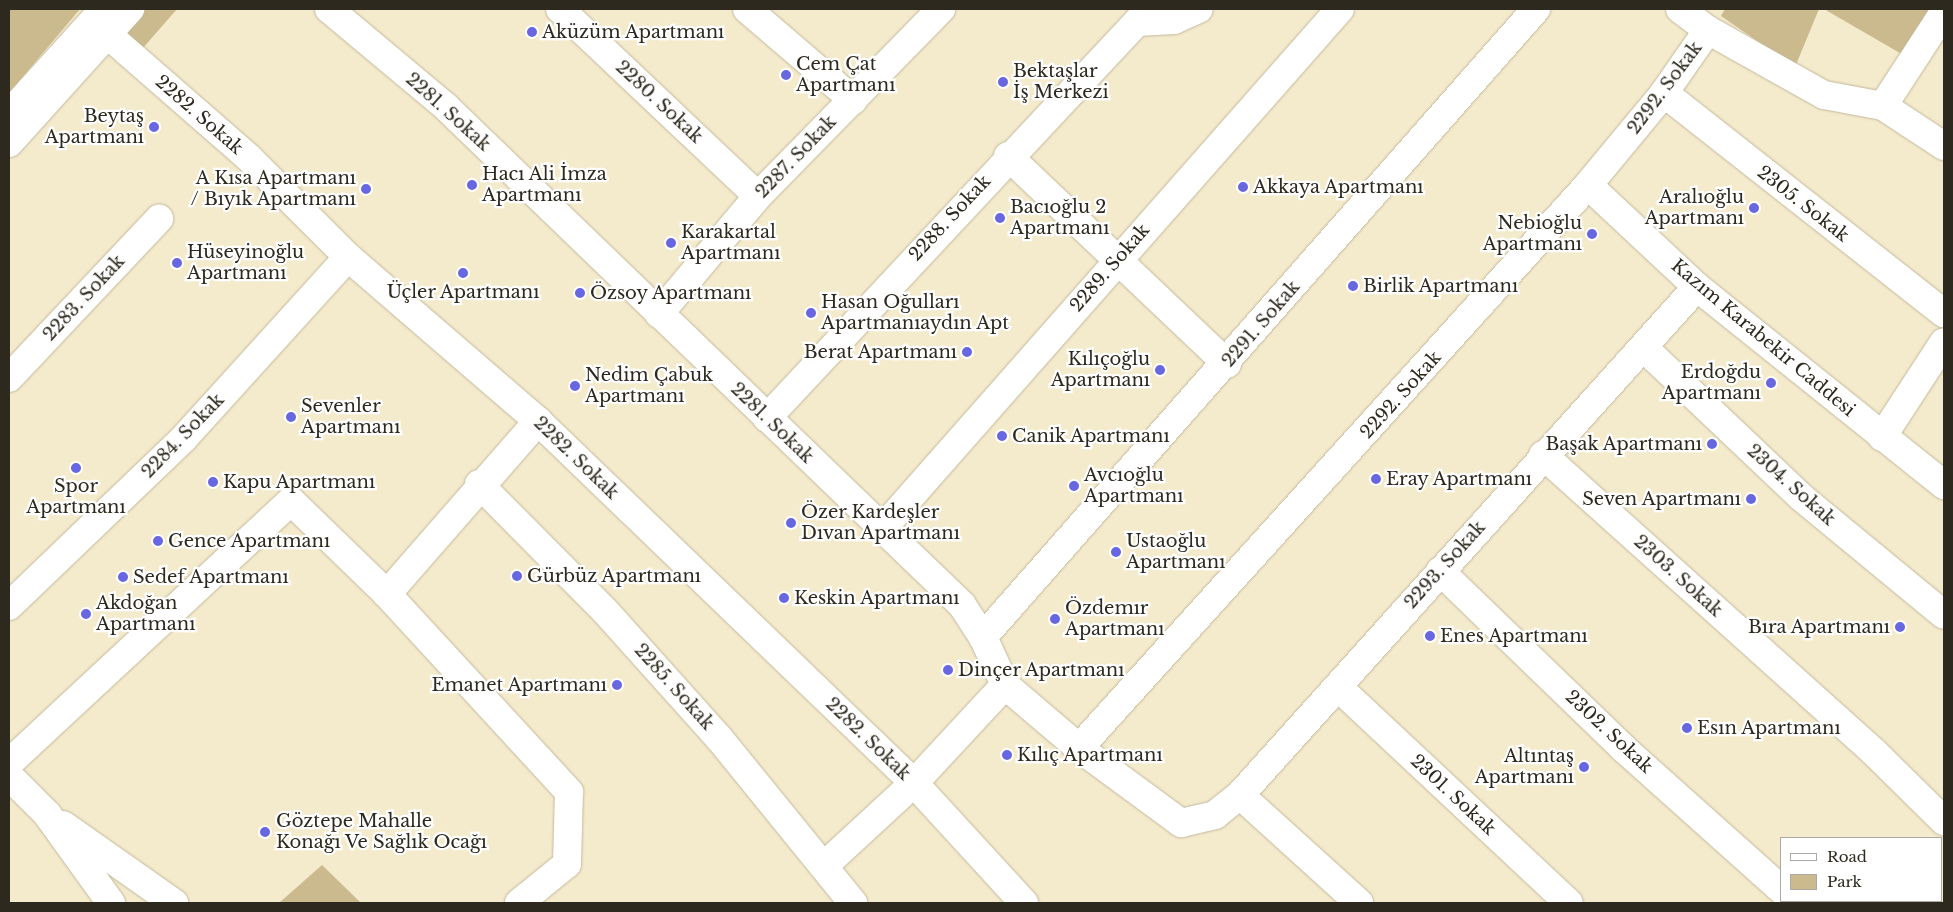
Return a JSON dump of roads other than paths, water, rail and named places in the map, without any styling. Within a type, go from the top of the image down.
[{"type":"street","points":[[9,114],[106,22],[130,9]]},
{"type":"street","name":"2281. Sokak","points":[[329,9],[446,107],[962,605],[983,637],[1005,685],[1079,748],[1181,823]]},
{"type":"street","name":"2280. Sokak","points":[[560,9],[758,196]]},
{"type":"street","points":[[747,9],[853,100]]},
{"type":"street","name":"2288. Sokak","points":[[767,418],[1008,156],[1130,16],[1174,20],[1199,9]]},
{"type":"street","name":"2289. Sokak","points":[[882,529],[1116,261],[1340,9]]},
{"type":"street","name":"2291. Sokak","points":[[983,637],[1227,364],[1536,9]]},
{"type":"street","points":[[1680,9],[1708,30],[1824,95],[1883,106],[1944,146]]},
{"type":"street","name":"2287. Sokak","points":[[659,314],[758,196],[853,100],[930,12]]},
{"type":"street","points":[[1883,106],[1944,12]]},
{"type":"street","points":[[9,143],[106,22]]},
{"type":"street","name":"2282. Sokak","points":[[106,22],[249,158],[348,257],[538,421],[914,783],[1024,903]]},
{"type":"street","name":"2292. Sokak","points":[[1079,748],[1588,184],[1664,93],[1708,30]]},
{"type":"street","name":"2305. Sokak","points":[[1664,93],[1944,313]]},
{"type":"street","points":[[1008,156],[1116,261],[1227,364]]},
{"type":"street","name":"Kazım Karabekir Caddesi","points":[[1588,184],[1697,287],[1882,437],[1944,484]]},
{"type":"street","name":"2283. Sokak","points":[[9,378],[159,218]]},
{"type":"street","name":"2284. Sokak","points":[[9,606],[184,438],[348,257]]},
{"type":"street","name":"2293. Sokak","points":[[1181,823],[1215,815],[1240,795],[1543,455],[1644,348],[1697,287]]},
{"type":"street","points":[[1882,437],[1944,342]]},
{"type":"street","name":"2304. Sokak","points":[[1644,348],[1800,497],[1944,615]]},
{"type":"street","points":[[387,594],[480,484],[538,421]]},
{"type":"street","name":"2303. Sokak","points":[[1543,455],[1875,753],[1944,821]]},
{"type":"street","name":"2285. Sokak","points":[[480,484],[605,611],[825,865],[853,903]]},
{"type":"street","points":[[9,763],[291,501],[387,594],[569,792],[567,864],[520,903]]},
{"type":"street","name":"2302. Sokak","points":[[1440,570],[1622,748],[1780,888]]},
{"type":"street","points":[[825,865],[914,783],[1005,685]]},
{"type":"street","name":"2301. Sokak","points":[[1338,687],[1569,903]]},
{"type":"street","points":[[9,776],[47,814],[111,903]]},
{"type":"street","points":[[1240,795],[1359,903]]},
{"type":"street","points":[[47,814],[174,903]]},
{"type":"place","name":"Aküzüm Apartmanı","points":[[532,32]]},
{"type":"place","name":"Cem Çat Apartmanı","points":[[786,75]]},
{"type":"place","name":"Bektaşlar İş Merkezi","points":[[1003,82]]},
{"type":"place","name":"Beytaş Apartmanı","points":[[154,127]]},
{"type":"place","name":"Hacı Ali İmza Apartmanı","points":[[472,185]]},
{"type":"place","name":"Akkaya Apartmanı","points":[[1243,187]]},
{"type":"place","name":"A Kısa Apartmanı / Bıyık Apartmanı","points":[[366,189]]},
{"type":"place","name":"Aralıoğlu Apartmanı","points":[[1754,208]]},
{"type":"place","name":"Bacıoğlu 2 Apartmanı","points":[[1000,218]]},
{"type":"place","name":"Nebioğlu Apartmanı","points":[[1592,234]]},
{"type":"place","name":"Karakartal Apartmanı","points":[[671,243]]},
{"type":"place","name":"Hüseyinoğlu Apartmanı","points":[[177,263]]},
{"type":"place","name":"Üçler Apartmanı","points":[[463,273]]},
{"type":"place","name":"Birlik Apartmanı","points":[[1353,286]]},
{"type":"place","name":"Özsoy Apartmanı","points":[[580,293]]},
{"type":"place","name":"Hasan Oğulları Apartmanıaydın Apt","points":[[811,313]]},
{"type":"place","name":"Berat Apartmanı","points":[[967,352]]},
{"type":"place","name":"Kılıçoğlu Apartmanı","points":[[1160,370]]},
{"type":"place","name":"Erdoğdu Apartmanı","points":[[1771,383]]},
{"type":"place","name":"Nedim Çabuk Apartmanı","points":[[575,386]]},
{"type":"place","name":"Sevenler Apartmanı","points":[[291,417]]},
{"type":"place","name":"Canik Apartmanı","points":[[1002,436]]},
{"type":"place","name":"Başak Apartmanı","points":[[1712,444]]},
{"type":"place","name":"Spor Apartmanı","points":[[76,468]]},
{"type":"place","name":"Eray Apartmanı","points":[[1376,479]]},
{"type":"place","name":"Kapu Apartmanı","points":[[213,482]]},
{"type":"place","name":"Avcıoğlu Apartmanı","points":[[1074,486]]},
{"type":"place","name":"Seven Apartmanı","points":[[1751,499]]},
{"type":"place","name":"Özer Kardeşler Dıvan Apartmanı","points":[[791,523]]},
{"type":"place","name":"Gence Apartmanı","points":[[158,541]]},
{"type":"place","name":"Ustaoğlu Apartmanı","points":[[1116,552]]},
{"type":"place","name":"Gürbüz Apartmanı","points":[[517,576]]},
{"type":"place","name":"Sedef Apartmanı","points":[[123,577]]},
{"type":"place","name":"Keskin Apartmanı","points":[[784,598]]},
{"type":"place","name":"Akdoğan Apartmanı","points":[[86,614]]},
{"type":"place","name":"Özdemır Apartmanı","points":[[1055,619]]},
{"type":"place","name":"Bıra Apartmanı","points":[[1900,627]]},
{"type":"place","name":"Enes Apartmanı","points":[[1430,636]]},
{"type":"place","name":"Dinçer Apartmanı","points":[[948,670]]},
{"type":"place","name":"Emanet Apartmanı","points":[[617,685]]},
{"type":"place","name":"Esın Apartmanı","points":[[1687,728]]},
{"type":"place","name":"Kılıç Apartmanı","points":[[1007,755]]},
{"type":"place","name":"Altıntaş Apartmanı","points":[[1584,767]]},
{"type":"place","name":"Göztepe Mahalle Konağı Ve Sağlık Ocağı","points":[[265,832]]}]
